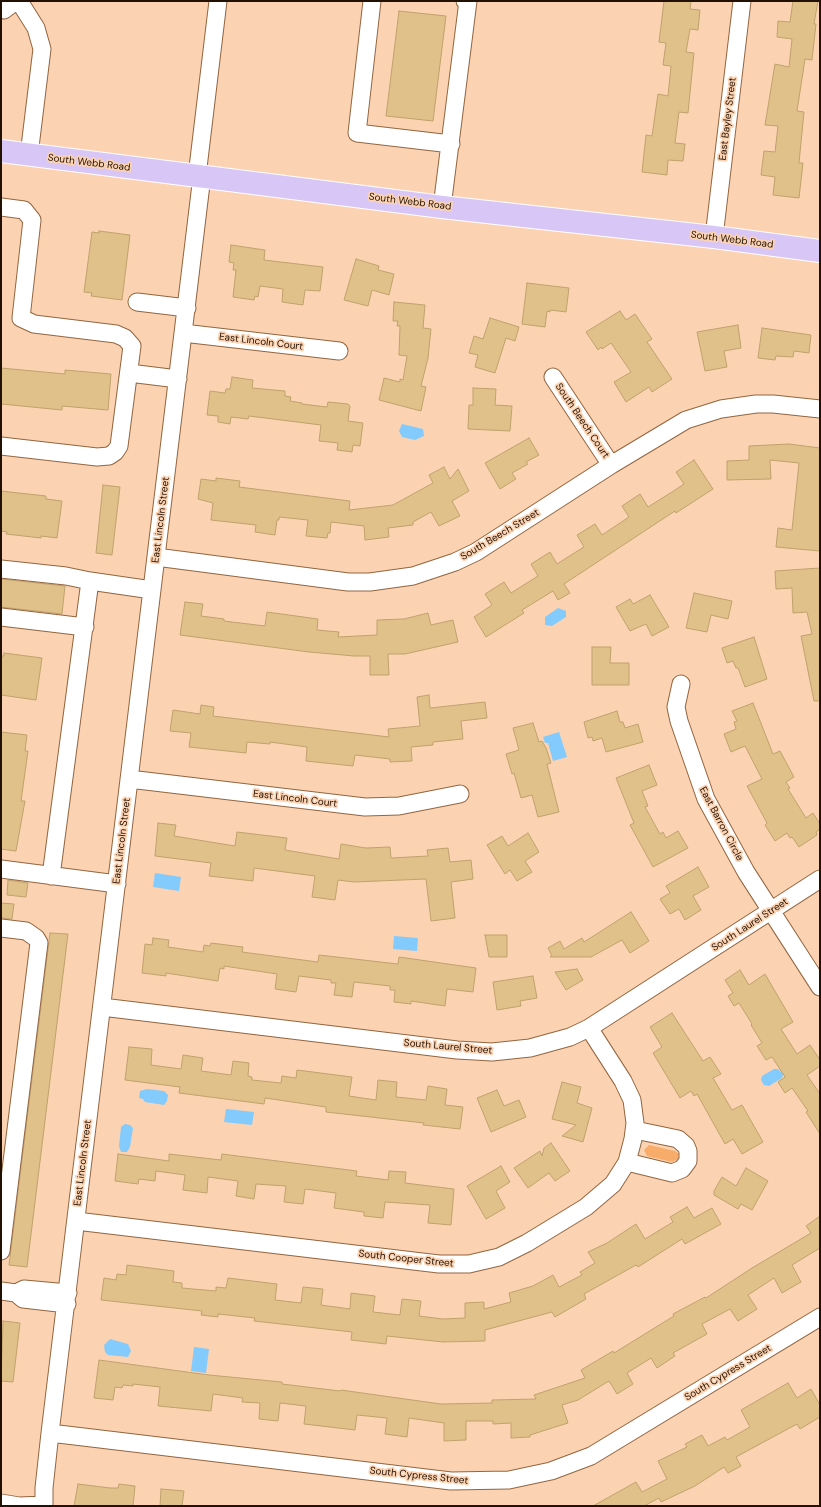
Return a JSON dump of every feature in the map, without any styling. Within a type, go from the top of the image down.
[{"type":"main road","name":"South Webb Road","points":[[1,152],[442,207],[714,237],[820,251]]},
{"type":"street","points":[[1,9],[4,10],[16,1]]},
{"type":"street","points":[[19,1],[36,28],[42,49],[29,155]]},
{"type":"street","name":"East Lincoln Street","points":[[44,1505],[44,1488],[50,1433],[178,379],[218,1]]},
{"type":"street","points":[[372,1],[357,133],[451,144]]},
{"type":"street","points":[[442,207],[468,1],[466,1]]},
{"type":"street","name":"East Bayley Street","points":[[714,237],[742,1]]},
{"type":"street","points":[[1,207],[24,210],[32,220],[21,318],[34,324],[116,334],[125,338],[132,346],[119,446],[109,456],[98,458],[1,446]]},
{"type":"street","points":[[137,302],[186,308]]},
{"type":"street","name":"East Lincoln Court","points":[[183,333],[339,351]]},
{"type":"street","points":[[129,373],[178,379]]},
{"type":"street","name":"South Beech Court","points":[[553,377],[611,465]]},
{"type":"street","name":"South Beech Street","points":[[156,557],[348,582],[370,582],[413,576],[454,562],[476,552],[611,465],[680,423],[721,409],[750,404],[773,404],[820,409]]},
{"type":"street","points":[[1,569],[66,576],[90,582],[152,590]]},
{"type":"street","points":[[50,876],[90,582]]},
{"type":"street","points":[[1,617],[85,627]]},
{"type":"street","name":"East Barron Circle","points":[[681,684],[676,707],[679,721],[706,799],[746,872],[820,987]]},
{"type":"street","name":"East Lincoln Court","points":[[130,779],[365,807],[399,806],[460,794]]},
{"type":"street","points":[[1,868],[50,876],[117,884]]},
{"type":"street","name":"South Laurel Street","points":[[102,1008],[474,1051],[509,1051],[530,1048],[563,1039],[590,1028],[820,879]]},
{"type":"street","points":[[1,928],[26,932],[36,938],[39,943],[1,1251]]},
{"type":"street","name":"South Cooper Street","points":[[76,1221],[439,1264],[469,1264],[499,1257],[513,1251],[567,1220],[605,1193],[621,1173],[627,1162],[635,1130],[634,1115],[628,1089],[590,1028]]},
{"type":"street","points":[[627,1162],[672,1173],[682,1169],[688,1161],[688,1151],[686,1146],[678,1140],[635,1130]]},
{"type":"street","points":[[9,1292],[23,1299],[67,1298]]},
{"type":"street","name":"South Cypress Street","points":[[50,1433],[451,1481],[509,1480],[551,1471],[591,1456],[820,1317]]},
{"type":"street","points":[[1,1503],[19,1506],[44,1505]]},
{"type":"shaded area","points":[[649,1145],[675,1151],[679,1154],[678,1159],[672,1162],[647,1156],[644,1150]]},
{"type":"water","points":[[402,424],[423,429],[424,436],[415,440],[402,437],[399,431]]},
{"type":"water","points":[[558,608],[566,611],[566,617],[552,626],[545,625],[545,617]]},
{"type":"water","points":[[559,732],[567,757],[553,761],[548,743],[545,743],[543,737]]},
{"type":"water","points":[[155,873],[181,877],[179,891],[153,887]]},
{"type":"water","points":[[394,936],[418,938],[417,951],[393,949]]},
{"type":"water","points":[[774,1069],[778,1069],[783,1074],[782,1078],[769,1086],[764,1085],[761,1080],[762,1076]]},
{"type":"water","points":[[147,1089],[164,1091],[168,1095],[167,1101],[164,1105],[145,1102],[143,1099],[139,1098],[140,1091]]},
{"type":"water","points":[[226,1109],[254,1112],[252,1125],[224,1122]]},
{"type":"water","points":[[125,1124],[130,1125],[133,1128],[130,1147],[127,1152],[121,1152],[119,1146],[121,1127]]},
{"type":"water","points":[[110,1339],[128,1344],[131,1351],[128,1357],[108,1355],[105,1352],[104,1345]]},
{"type":"water","points":[[194,1347],[209,1349],[206,1373],[191,1371]]},
{"type":"building","points":[[664,1],[691,1],[690,9],[700,10],[698,30],[690,29],[686,52],[694,53],[688,113],[679,112],[675,143],[685,144],[683,161],[668,160],[667,175],[642,172],[646,135],[652,136],[658,94],[668,96],[671,66],[663,65],[666,43],[659,42]]},
{"type":"building","points":[[793,1],[818,1],[814,24],[816,24],[812,60],[805,59],[797,111],[804,112],[799,163],[803,163],[799,198],[773,195],[775,177],[761,175],[764,151],[775,152],[778,126],[765,125],[775,64],[789,67],[792,39],[777,37],[778,21],[790,22]]},
{"type":"building","points":[[399,11],[446,16],[433,121],[386,116]]},
{"type":"building","points":[[99,231],[130,235],[122,300],[91,296],[92,293],[84,292],[92,232],[99,233]]},
{"type":"building","points":[[231,245],[265,250],[264,260],[323,267],[320,291],[305,290],[303,305],[282,302],[283,289],[260,286],[258,297],[255,296],[254,300],[233,297],[236,270],[233,270],[234,263],[229,262]]},
{"type":"building","points":[[356,259],[379,266],[378,270],[394,274],[389,295],[372,290],[368,306],[344,300]]},
{"type":"building","points":[[527,283],[569,288],[566,312],[547,311],[545,327],[522,324]]},
{"type":"building","points":[[394,302],[425,305],[423,328],[431,329],[428,358],[421,386],[426,387],[421,411],[379,400],[384,378],[400,382],[400,379],[403,380],[407,356],[399,355],[400,326],[397,326],[398,321],[393,321]]},
{"type":"building","points":[[620,311],[626,320],[635,314],[652,339],[647,342],[672,379],[652,392],[649,387],[626,402],[614,382],[631,372],[611,343],[602,349],[601,347],[598,350],[586,332]]},
{"type":"building","points":[[490,318],[519,327],[515,341],[506,338],[495,373],[475,367],[478,355],[469,353],[474,336],[483,339]]},
{"type":"building","points":[[738,325],[741,348],[724,351],[727,367],[705,371],[697,332]]},
{"type":"building","points":[[762,328],[811,335],[809,353],[794,351],[793,357],[776,356],[775,360],[758,358]]},
{"type":"building","points":[[1,368],[65,374],[65,370],[111,374],[108,410],[62,406],[62,410],[1,404]]},
{"type":"building","points":[[232,377],[253,380],[252,388],[285,391],[285,396],[291,397],[290,401],[302,404],[327,407],[328,402],[348,404],[350,406],[348,421],[363,423],[360,446],[353,445],[352,452],[337,450],[338,443],[319,441],[321,425],[249,416],[248,419],[231,417],[230,424],[218,422],[218,416],[207,415],[210,391],[225,393],[226,389],[230,389]]},
{"type":"building","points":[[473,388],[496,389],[495,405],[512,406],[510,431],[468,429],[469,405],[473,405]]},
{"type":"building","points":[[529,438],[539,455],[526,462],[528,464],[512,473],[516,479],[500,489],[485,463]]},
{"type":"building","points":[[789,444],[820,448],[820,551],[776,547],[778,528],[792,530],[799,463],[770,460],[771,479],[727,480],[727,461],[749,460],[749,446]]},
{"type":"building","points":[[694,460],[713,489],[676,513],[675,511],[564,584],[570,593],[558,600],[553,591],[522,610],[524,613],[486,637],[474,617],[492,605],[485,594],[504,582],[511,593],[538,576],[531,564],[550,552],[557,564],[584,547],[577,535],[595,524],[602,535],[629,517],[622,506],[640,494],[648,507],[672,492],[684,484],[676,472]]},
{"type":"building","points":[[444,467],[450,479],[458,469],[469,491],[452,501],[460,516],[439,526],[431,512],[413,522],[413,525],[388,528],[389,537],[365,540],[364,526],[331,522],[330,533],[328,533],[327,538],[306,536],[308,520],[279,517],[279,520],[277,520],[275,535],[255,532],[256,525],[211,520],[213,503],[198,499],[201,479],[216,481],[216,478],[240,481],[239,487],[350,501],[349,510],[393,505],[433,483],[429,475]]},
{"type":"building","points":[[103,485],[120,487],[112,555],[96,553]]},
{"type":"building","points":[[1,491],[46,496],[46,499],[62,501],[57,538],[41,536],[41,538],[6,534],[7,532],[1,531]]},
{"type":"building","points":[[820,568],[820,701],[814,701],[801,636],[812,634],[807,612],[793,613],[792,588],[776,589],[775,571]]},
{"type":"building","points":[[1,579],[65,586],[62,614],[1,607]]},
{"type":"building","points":[[694,593],[732,601],[728,619],[711,615],[707,632],[686,628]]},
{"type":"building","points":[[650,595],[669,627],[652,636],[646,624],[630,631],[616,607],[630,599],[633,604]]},
{"type":"building","points":[[185,602],[203,604],[201,616],[224,619],[224,621],[265,626],[267,612],[318,619],[317,630],[339,632],[338,637],[377,635],[377,620],[404,619],[428,613],[431,625],[453,620],[458,642],[405,654],[388,654],[389,675],[370,675],[370,656],[309,652],[180,635]]},
{"type":"building","points":[[754,637],[767,679],[745,687],[738,668],[736,668],[733,661],[727,663],[722,648]]},
{"type":"building","points":[[592,647],[611,647],[610,663],[629,663],[629,685],[592,685]]},
{"type":"building","points":[[4,653],[42,658],[36,700],[1,695],[1,656],[4,656]]},
{"type":"building","points":[[429,695],[430,708],[485,702],[487,718],[461,721],[463,739],[433,742],[433,745],[411,747],[412,761],[390,762],[390,759],[355,755],[353,766],[306,761],[307,747],[270,742],[270,744],[247,742],[246,753],[189,747],[191,733],[170,731],[173,710],[200,714],[201,705],[214,707],[213,716],[389,737],[388,729],[420,726],[417,697]]},
{"type":"building","points":[[753,703],[773,754],[780,751],[794,777],[786,782],[790,788],[788,789],[806,818],[813,813],[820,824],[820,829],[816,832],[817,835],[799,847],[787,833],[775,841],[765,825],[767,823],[747,786],[762,779],[745,746],[731,752],[724,734],[736,729],[734,722],[737,721],[732,711]]},
{"type":"building","points":[[617,711],[620,722],[623,722],[625,728],[638,724],[643,742],[606,752],[602,738],[593,741],[592,737],[588,738],[584,722]]},
{"type":"building","points":[[533,723],[539,742],[542,741],[546,748],[551,763],[547,764],[559,812],[538,817],[532,795],[521,798],[514,773],[512,774],[506,754],[519,750],[513,728]]},
{"type":"building","points":[[1,732],[27,735],[25,751],[28,751],[21,801],[25,801],[16,851],[1,849]]},
{"type":"building","points":[[649,765],[657,785],[642,791],[648,806],[645,807],[660,834],[663,832],[666,838],[678,831],[688,848],[653,867],[630,825],[634,823],[616,778]]},
{"type":"building","points":[[158,823],[176,825],[174,836],[235,846],[237,832],[287,838],[285,850],[339,859],[341,844],[366,848],[390,847],[391,858],[428,856],[427,850],[448,848],[450,862],[471,860],[473,879],[451,882],[455,918],[431,921],[426,879],[354,882],[338,880],[335,900],[312,897],[315,876],[254,868],[253,881],[209,876],[211,863],[155,856]]},
{"type":"building","points":[[528,833],[539,852],[525,861],[532,872],[517,881],[510,870],[505,874],[487,845],[502,836],[508,846]]},
{"type":"building","points":[[698,867],[709,887],[693,896],[701,910],[685,920],[679,909],[670,914],[660,899],[670,893],[666,886]]},
{"type":"building","points":[[8,880],[28,883],[26,897],[7,895]]},
{"type":"building","points":[[1,903],[14,904],[12,919],[1,918]]},
{"type":"building","points":[[631,912],[649,941],[630,953],[622,940],[591,957],[550,957],[552,956],[548,948],[560,941],[564,949],[582,938],[584,942]]},
{"type":"building","points":[[50,933],[68,934],[27,1267],[9,1265]]},
{"type":"building","points":[[485,935],[507,935],[507,957],[489,957]]},
{"type":"building","points":[[153,938],[169,940],[168,947],[203,952],[204,945],[210,946],[211,943],[243,947],[242,952],[318,962],[319,955],[398,964],[399,957],[476,968],[473,992],[447,989],[445,1006],[411,1001],[411,1004],[394,1002],[395,990],[390,990],[390,986],[354,982],[352,997],[334,995],[336,983],[331,983],[331,980],[299,976],[296,992],[275,989],[277,974],[224,966],[224,969],[220,968],[218,981],[166,973],[166,976],[142,973],[145,944],[152,945]]},
{"type":"building","points":[[577,969],[583,980],[566,990],[555,972]]},
{"type":"building","points":[[740,970],[749,985],[765,974],[793,1022],[781,1029],[797,1054],[810,1045],[820,1060],[820,1066],[807,1075],[820,1094],[820,1134],[806,1112],[808,1111],[792,1088],[785,1093],[778,1082],[785,1077],[772,1057],[766,1060],[757,1046],[762,1043],[751,1025],[752,1024],[739,1003],[734,1006],[728,996],[733,993],[725,980]]},
{"type":"building","points":[[533,976],[537,998],[520,1001],[521,1006],[497,1010],[493,982]]},
{"type":"building","points":[[672,1013],[703,1061],[710,1057],[721,1074],[713,1078],[732,1110],[742,1105],[763,1142],[742,1154],[733,1139],[725,1144],[697,1094],[694,1096],[691,1091],[680,1098],[653,1053],[662,1047],[650,1027]]},
{"type":"building","points":[[129,1047],[152,1049],[151,1065],[181,1069],[183,1055],[203,1058],[201,1071],[231,1075],[233,1061],[249,1063],[248,1076],[252,1077],[252,1080],[281,1083],[282,1076],[296,1078],[297,1070],[352,1077],[349,1096],[376,1100],[378,1080],[397,1082],[396,1097],[426,1100],[428,1086],[447,1089],[445,1105],[463,1107],[460,1129],[423,1125],[424,1123],[326,1112],[326,1107],[265,1098],[264,1104],[179,1093],[180,1087],[125,1080]]},
{"type":"building","points":[[562,1082],[581,1087],[577,1103],[592,1108],[583,1142],[562,1136],[576,1125],[552,1119]]},
{"type":"building","points":[[497,1090],[504,1106],[519,1100],[526,1117],[491,1132],[477,1098]]},
{"type":"building","points":[[551,1143],[570,1171],[555,1181],[549,1173],[528,1188],[514,1168],[540,1151],[542,1156],[544,1148]]},
{"type":"building","points":[[118,1154],[169,1161],[169,1154],[221,1160],[222,1154],[357,1171],[356,1176],[388,1180],[389,1171],[406,1172],[405,1183],[454,1189],[451,1225],[428,1223],[430,1205],[385,1202],[383,1218],[364,1216],[364,1212],[334,1208],[336,1193],[305,1189],[303,1204],[284,1202],[286,1186],[256,1184],[254,1199],[236,1196],[238,1181],[208,1177],[207,1193],[183,1190],[185,1175],[156,1171],[155,1181],[139,1179],[138,1184],[115,1181]]},
{"type":"building","points":[[501,1166],[510,1182],[496,1191],[505,1208],[486,1219],[467,1186]]},
{"type":"building","points":[[746,1168],[768,1181],[752,1210],[741,1204],[738,1209],[714,1195],[714,1191],[722,1177],[736,1186]]},
{"type":"building","points":[[687,1207],[694,1218],[712,1208],[721,1224],[685,1244],[682,1239],[638,1267],[636,1265],[584,1294],[586,1299],[555,1317],[552,1312],[485,1330],[485,1341],[443,1342],[387,1336],[386,1344],[351,1340],[352,1332],[254,1321],[255,1318],[218,1314],[218,1317],[201,1315],[202,1311],[101,1300],[104,1278],[116,1280],[117,1274],[126,1275],[127,1265],[174,1271],[173,1282],[182,1283],[182,1288],[216,1291],[216,1287],[226,1288],[228,1278],[277,1284],[275,1300],[301,1303],[303,1287],[323,1289],[321,1305],[350,1309],[351,1293],[375,1296],[373,1312],[400,1315],[402,1299],[421,1301],[419,1316],[443,1319],[465,1318],[465,1303],[484,1302],[484,1309],[511,1302],[509,1293],[533,1286],[553,1275],[559,1287],[582,1275],[580,1272],[595,1263],[588,1252],[607,1243],[636,1224],[645,1239],[673,1222],[670,1217]]},
{"type":"building","points":[[820,1216],[820,1248],[792,1265],[801,1282],[782,1293],[774,1278],[748,1295],[757,1309],[738,1321],[730,1309],[702,1324],[707,1334],[673,1353],[675,1356],[657,1368],[651,1358],[627,1373],[633,1384],[617,1394],[609,1381],[578,1400],[562,1405],[568,1423],[530,1435],[530,1437],[511,1438],[511,1423],[493,1424],[493,1421],[466,1421],[466,1440],[444,1441],[444,1423],[409,1418],[407,1437],[385,1434],[387,1418],[357,1415],[355,1430],[304,1424],[306,1406],[280,1403],[278,1421],[259,1419],[260,1403],[242,1402],[243,1398],[213,1394],[211,1411],[158,1406],[160,1387],[133,1384],[133,1386],[123,1385],[122,1388],[115,1387],[113,1400],[94,1398],[99,1360],[209,1375],[282,1382],[282,1384],[341,1390],[441,1404],[492,1403],[492,1400],[536,1399],[534,1395],[585,1378],[581,1370],[613,1351],[614,1353],[674,1316],[673,1314],[705,1297],[706,1298],[752,1268],[811,1233],[806,1226]]},
{"type":"building","points":[[3,1321],[20,1323],[13,1382],[1,1381]]},
{"type":"building","points":[[788,1383],[797,1398],[811,1389],[820,1405],[820,1417],[800,1429],[797,1424],[736,1457],[741,1466],[728,1473],[724,1467],[695,1486],[661,1502],[659,1498],[644,1506],[593,1506],[636,1482],[642,1492],[667,1479],[658,1461],[687,1447],[685,1444],[702,1435],[708,1446],[725,1437],[727,1440],[750,1427],[741,1410]]},
{"type":"building","points":[[78,1484],[110,1488],[118,1488],[119,1484],[135,1486],[133,1506],[74,1506]]},
{"type":"building","points":[[161,1489],[184,1491],[182,1506],[160,1506]]}]
